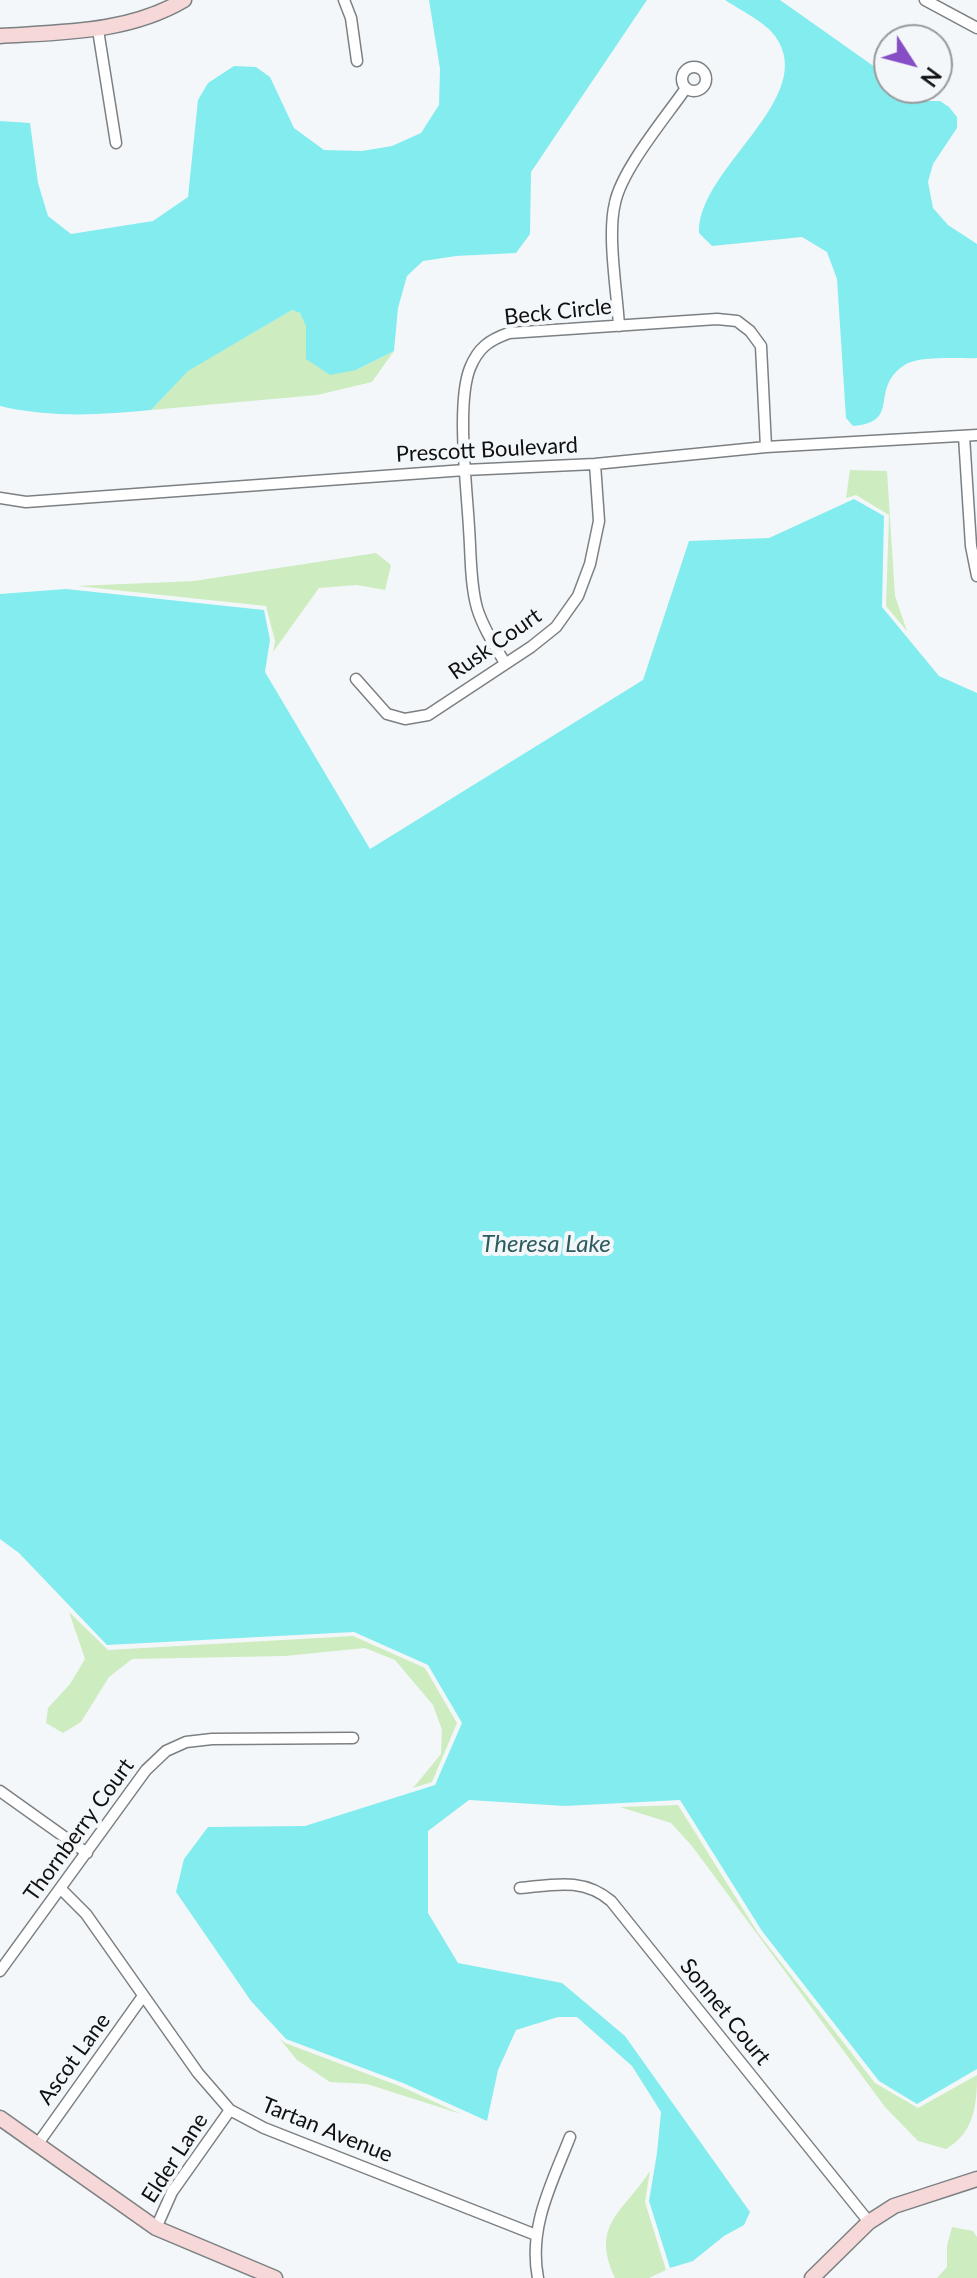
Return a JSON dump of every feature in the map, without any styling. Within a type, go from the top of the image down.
[{"type":"street","points":[[0,36],[98,30],[145,19],[184,0]]},
{"type":"street","points":[[344,0],[351,18],[357,61]]},
{"type":"street","points":[[925,0],[977,28]]},
{"type":"street","points":[[98,30],[116,143]]},
{"type":"street","points":[[619,326],[613,228],[615,202],[625,177],[686,88]]},
{"type":"street","name":"Beck Circle","points":[[505,663],[488,636],[477,608],[465,470],[464,389],[479,351],[490,340],[509,333],[717,319],[737,321],[750,331],[761,346],[766,447]]},
{"type":"street","name":"Prescott Boulevard","points":[[0,498],[26,502],[465,470],[595,464],[766,447],[977,435]]},
{"type":"street","points":[[964,436],[971,546],[977,576]]},
{"type":"street","name":"Rusk Court","points":[[356,679],[387,714],[405,719],[428,715],[556,627],[578,596],[590,564],[599,521],[595,464]]},
{"type":"street","name":"Thornberry Court","points":[[0,1971],[4,1958],[61,1889],[146,1770],[166,1751],[186,1742],[353,1738]]},
{"type":"street","points":[[0,1791],[87,1853]]},
{"type":"street","name":"Sonnet Court","points":[[520,1888],[572,1883],[586,1885],[611,1901],[869,2222]]},
{"type":"street","name":"Tartan Avenue","points":[[61,1889],[86,1914],[198,2073],[230,2110],[264,2128],[536,2235]]},
{"type":"street","name":"Ascot Lane","points":[[37,2145],[143,1996]]},
{"type":"street","name":"Elder Lane","points":[[156,2228],[172,2192],[230,2110]]},
{"type":"street","points":[[0,2118],[156,2228],[275,2278]]},
{"type":"street","points":[[538,2278],[534,2256],[543,2204],[570,2137]]},
{"type":"street","points":[[812,2278],[869,2222],[894,2206],[977,2179]]},
{"type":"green space","points":[[292,310],[300,313],[306,325],[306,359],[356,370],[394,351],[372,382],[317,395],[151,410],[187,371]]},
{"type":"green space","points":[[850,470],[887,471],[895,596],[907,631],[886,606],[889,515],[856,495],[846,498]]},
{"type":"green space","points":[[376,553],[391,565],[385,590],[357,585],[319,588],[273,652],[275,641],[266,606],[77,586],[194,581]]},
{"type":"green space","points":[[69,1612],[108,1650],[353,1636],[425,1668],[457,1723],[432,1782],[413,1788],[441,1754],[442,1730],[433,1705],[395,1660],[365,1648],[285,1656],[132,1659],[109,1677],[81,1722],[63,1733],[46,1723],[48,1708],[70,1684],[85,1659]]},
{"type":"green space","points":[[678,1805],[758,1933],[875,2083],[918,2108],[977,2075],[972,2117],[963,2135],[955,2142],[946,2149],[918,2141],[885,2107],[692,1846],[671,1823],[620,1807]]},
{"type":"green space","points":[[279,2038],[461,2114],[367,2084],[330,2082],[297,2060]]},
{"type":"green space","points":[[650,2171],[645,2202],[666,2270],[649,2278],[615,2278],[608,2260],[608,2231],[620,2209]]},
{"type":"green space","points":[[952,2227],[973,2231],[977,2237],[977,2278],[937,2278],[947,2267],[947,2246]]},
{"type":"water","points":[[429,0],[647,0],[531,172],[530,234],[516,253],[423,261],[407,276],[398,308],[394,351],[356,370],[330,375],[306,359],[306,326],[300,313],[292,310],[188,371],[151,410],[76,414],[0,406],[0,121],[30,123],[38,183],[48,216],[71,234],[153,221],[188,197],[198,100],[208,83],[234,66],[256,67],[270,77],[294,128],[324,150],[362,151],[392,146],[421,133],[439,105],[440,69]]},
{"type":"water","points":[[725,0],[780,0],[873,66],[873,104],[944,104],[957,117],[957,128],[933,164],[928,182],[933,208],[948,225],[977,244],[977,358],[928,359],[903,366],[888,385],[881,412],[868,423],[853,426],[846,418],[837,279],[827,252],[802,237],[712,246],[699,233],[704,208],[716,184],[770,108],[782,84],[785,60],[775,36],[759,21]]},
{"type":"water","name":"Theresa Lake","points":[[854,499],[884,516],[882,607],[939,676],[977,693],[977,2069],[917,2104],[879,2081],[762,1931],[680,1800],[565,1806],[469,1800],[428,1831],[428,1913],[458,1963],[562,1983],[625,2036],[750,2212],[744,2225],[724,2236],[693,2261],[670,2268],[649,2201],[661,2112],[632,2066],[577,2017],[558,2017],[516,2030],[498,2070],[487,2121],[403,2083],[286,2039],[251,2001],[176,1892],[184,1859],[208,1827],[305,1826],[435,1785],[462,1723],[428,1665],[354,1632],[107,1645],[19,1553],[0,1539],[0,594],[66,589],[264,610],[270,640],[265,672],[370,849],[643,680],[689,541],[769,538]]}]
